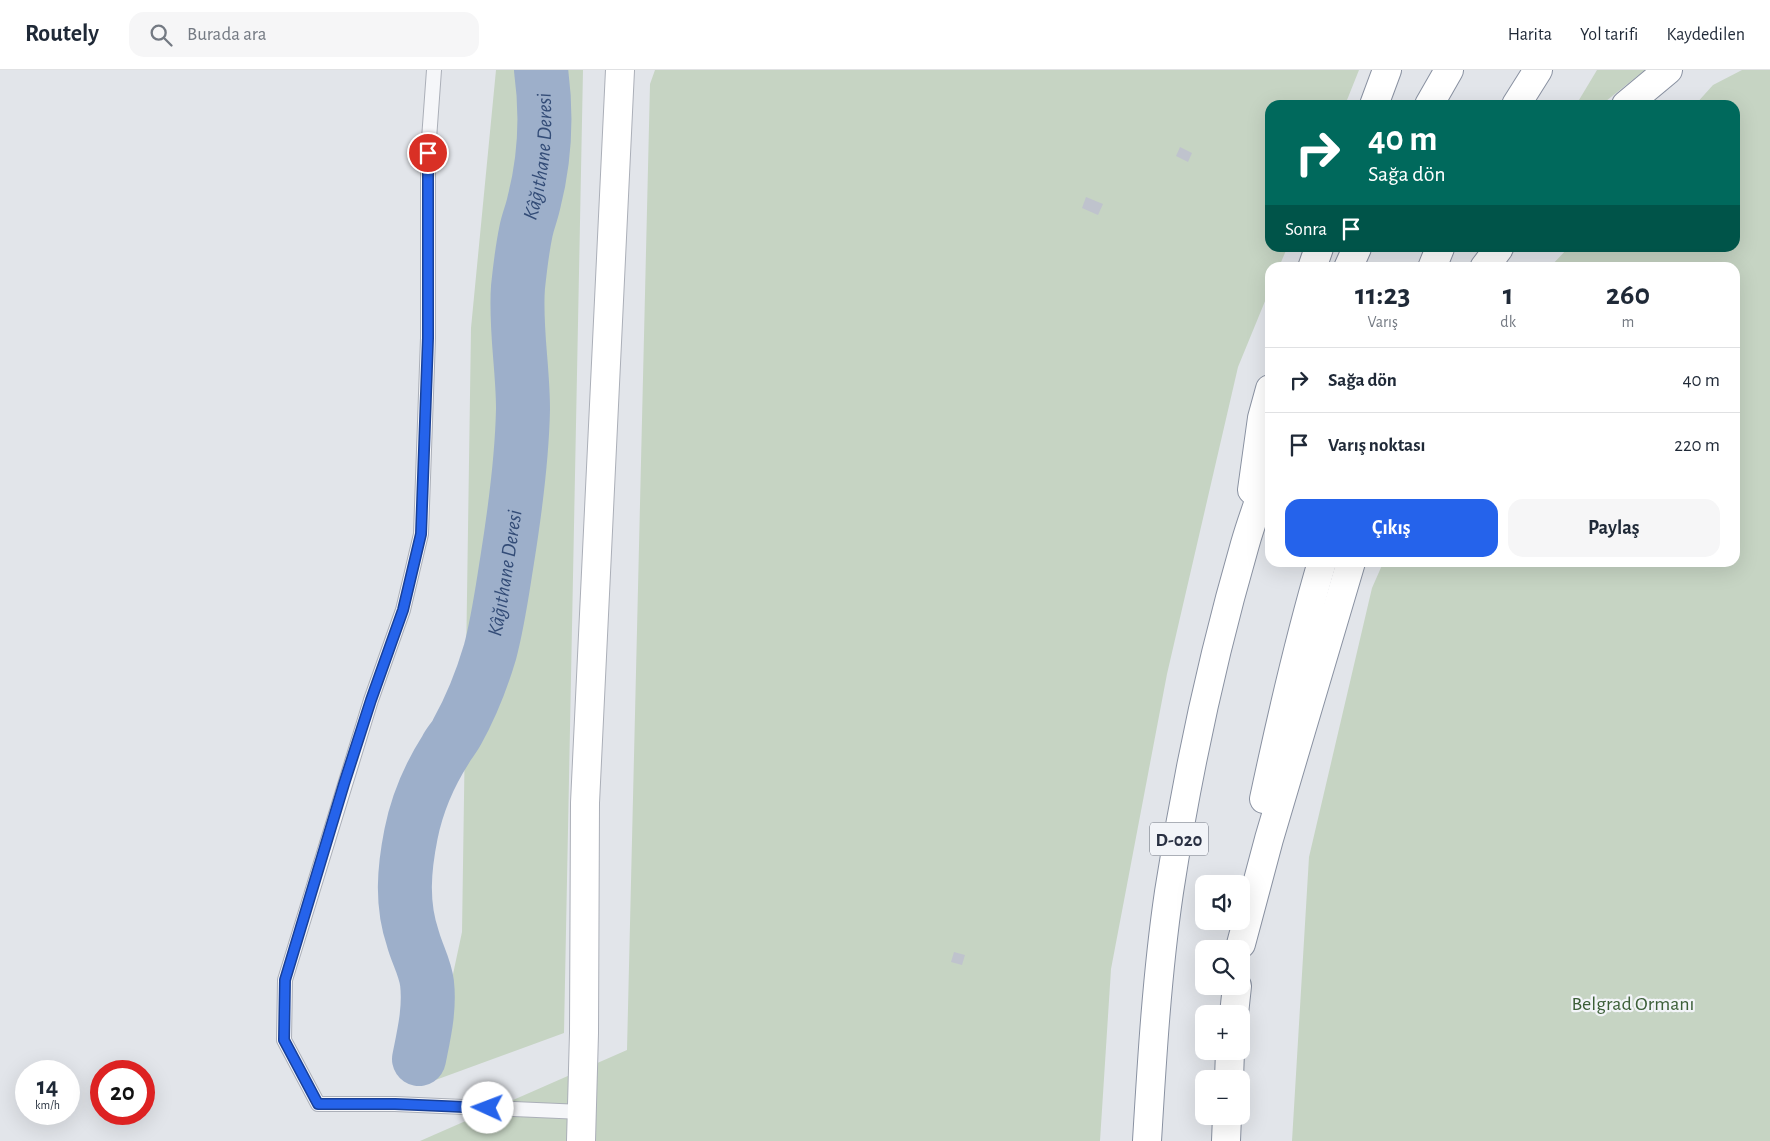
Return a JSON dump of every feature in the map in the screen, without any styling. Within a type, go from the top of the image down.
[{"type":"main road","points":[[582,1141],[585,803],[620,70]]},
{"type":"main road","points":[[1376,100],[1387,70]]},
{"type":"main road","points":[[1432,100],[1449,70]]},
{"type":"main road","points":[[1519,100],[1538,70]]},
{"type":"main road","points":[[1632,100],[1668,70]]},
{"type":"main road","points":[[1245,542],[1265,407]]},
{"type":"main road","name":"D-020","points":[[1147,1141],[1158,983],[1169,892],[1187,789],[1225,618],[1245,542],[1265,484]]},
{"type":"main road","points":[[1241,940],[1260,815],[1282,712],[1321,567]]},
{"type":"main road","points":[[1242,940],[1269,839],[1350,567]]},
{"type":"main road","points":[[1226,1141],[1227,1125]]},
{"type":"lane","points":[[434,70],[428,153],[428,338],[421,534],[403,610],[368,709],[285,980],[284,1040],[318,1104],[395,1104],[582,1112]]},
{"type":"green space","points":[[496,70],[583,70],[564,1033],[430,1082],[462,932],[471,328]]},
{"type":"green space","points":[[655,70],[1359,70],[1347,100],[1265,100],[1265,252],[1285,252],[1281,262],[1265,262],[1265,301],[1238,367],[1167,674],[1111,969],[1100,1141],[420,1141],[627,1050],[650,84]]},
{"type":"green space","points":[[1597,70],[1645,70],[1607,100],[1579,100]]},
{"type":"green space","name":"Belgrad Ormanı","points":[[1742,70],[1770,70],[1770,1141],[1292,1141],[1309,857],[1372,588],[1381,567],[1740,567],[1740,262],[1555,262],[1564,252],[1740,252],[1740,100],[1700,100],[1713,85]]},
{"type":"building","points":[[1180,147],[1192,153],[1188,162],[1176,156]]},
{"type":"building","points":[[1086,197],[1103,204],[1098,215],[1082,208]]},
{"type":"building","points":[[954,952],[965,955],[962,965],[951,962]]},
{"type":"waterway","name":"Kâğıthane Deresi","points":[[419,1059],[426,1021],[428,993],[425,971],[409,926],[405,900],[405,873],[420,801],[476,693],[490,652],[500,607],[521,447],[523,409],[517,302],[521,259],[538,186],[543,153],[544,103],[541,70]]},
{"type":"route","points":[[428,153],[428,338],[421,534],[403,610],[344,784],[285,980],[284,1040],[318,1104],[395,1104],[488,1108]]}]
